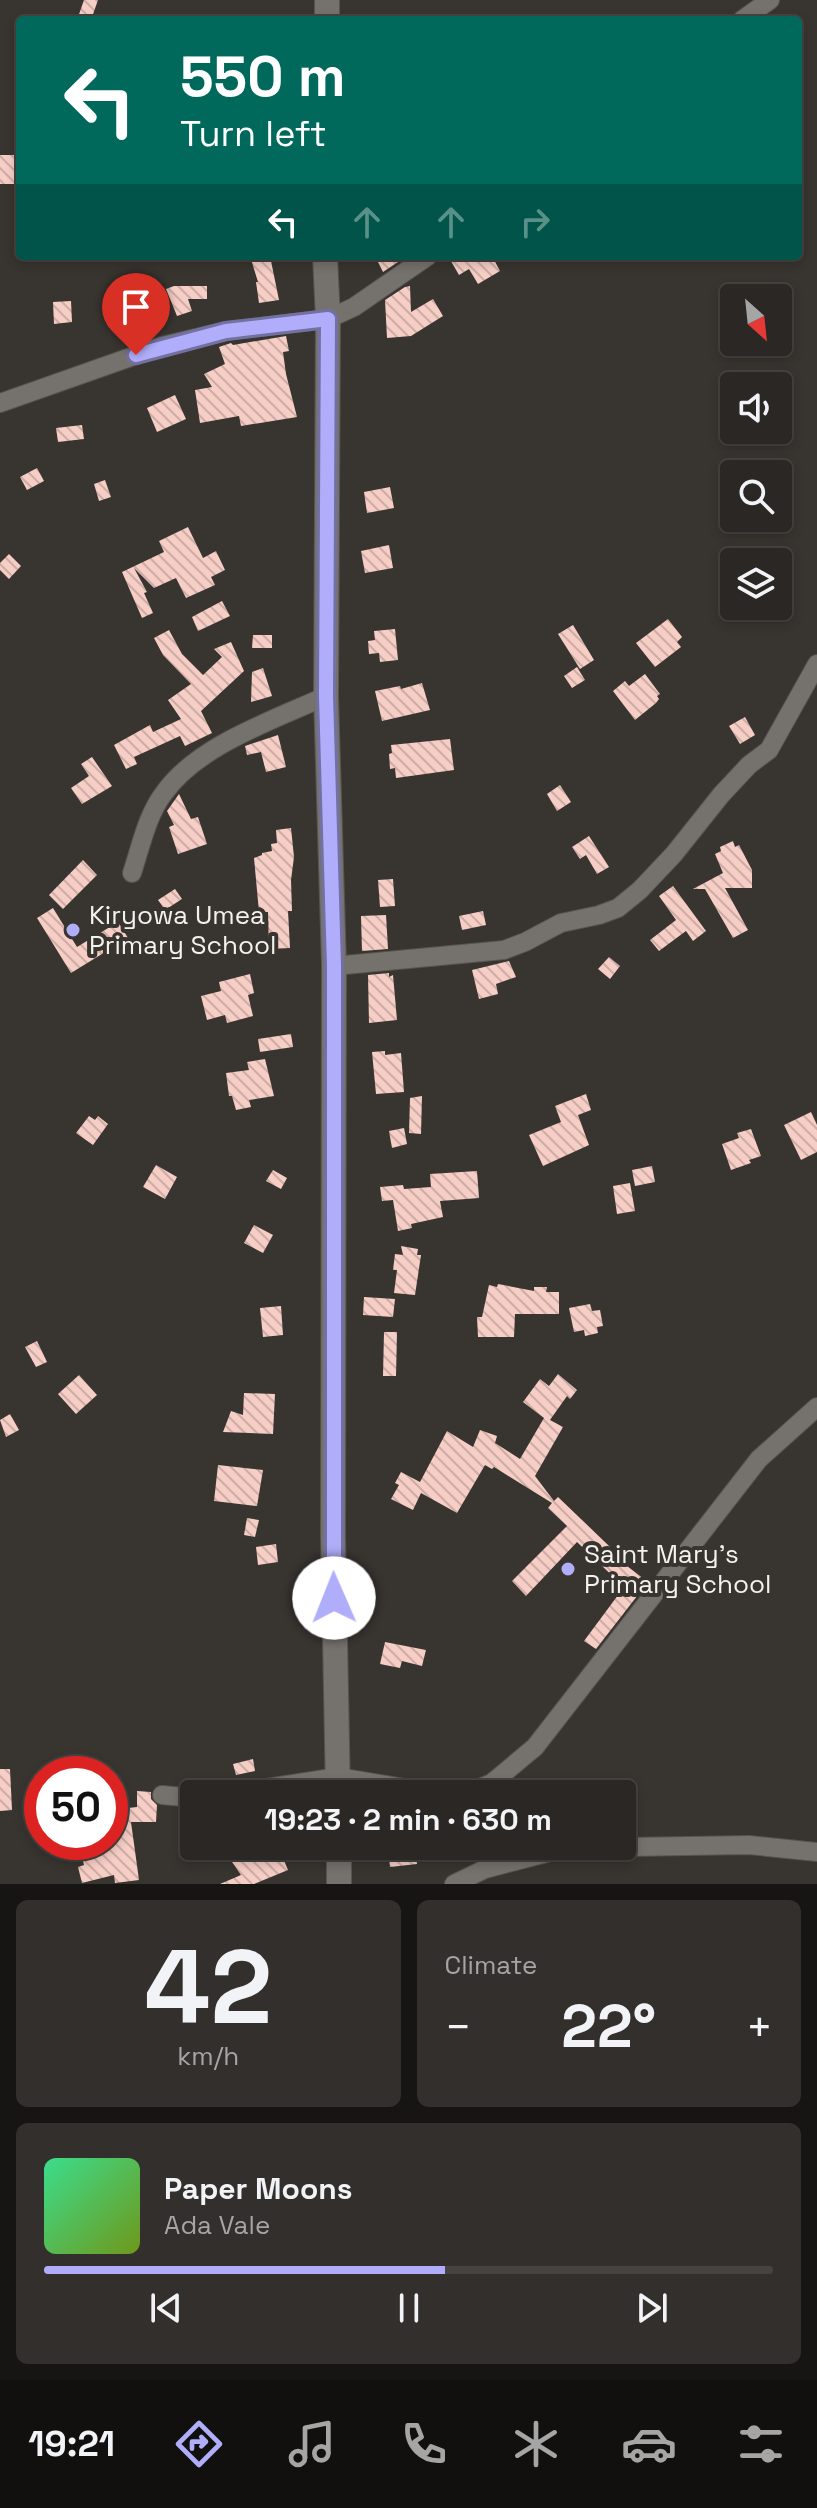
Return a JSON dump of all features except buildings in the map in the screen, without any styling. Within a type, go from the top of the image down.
[{"type":"main road","points":[[325,260],[328,319],[326,696],[334,966],[333,1535],[338,1780]]},
{"type":"main road","points":[[339,1860],[339,1884]]},
{"type":"street","points":[[748,16],[770,0]]},
{"type":"street","points":[[0,403],[162,346],[226,331],[328,319],[354,307],[422,260]]},
{"type":"street","points":[[334,966],[504,950],[561,923],[618,908],[674,854],[749,765],[769,750],[817,664]]},
{"type":"street","points":[[132,873],[153,812],[163,793],[178,776],[222,745],[326,696]]},
{"type":"street","points":[[494,1780],[535,1747],[759,1459],[817,1407]]},
{"type":"street","points":[[162,1795],[180,1797]]},
{"type":"street","points":[[454,1884],[485,1869],[566,1848],[749,1845],[817,1852]]},
{"type":"place","name":"Kiryowa Umea Primary School","points":[[73,930]]},
{"type":"place","name":"Saint Mary's Primary School","points":[[568,1569]]},
{"type":"route","points":[[136,355],[226,331],[328,319],[326,696],[334,966],[334,1598]]}]
